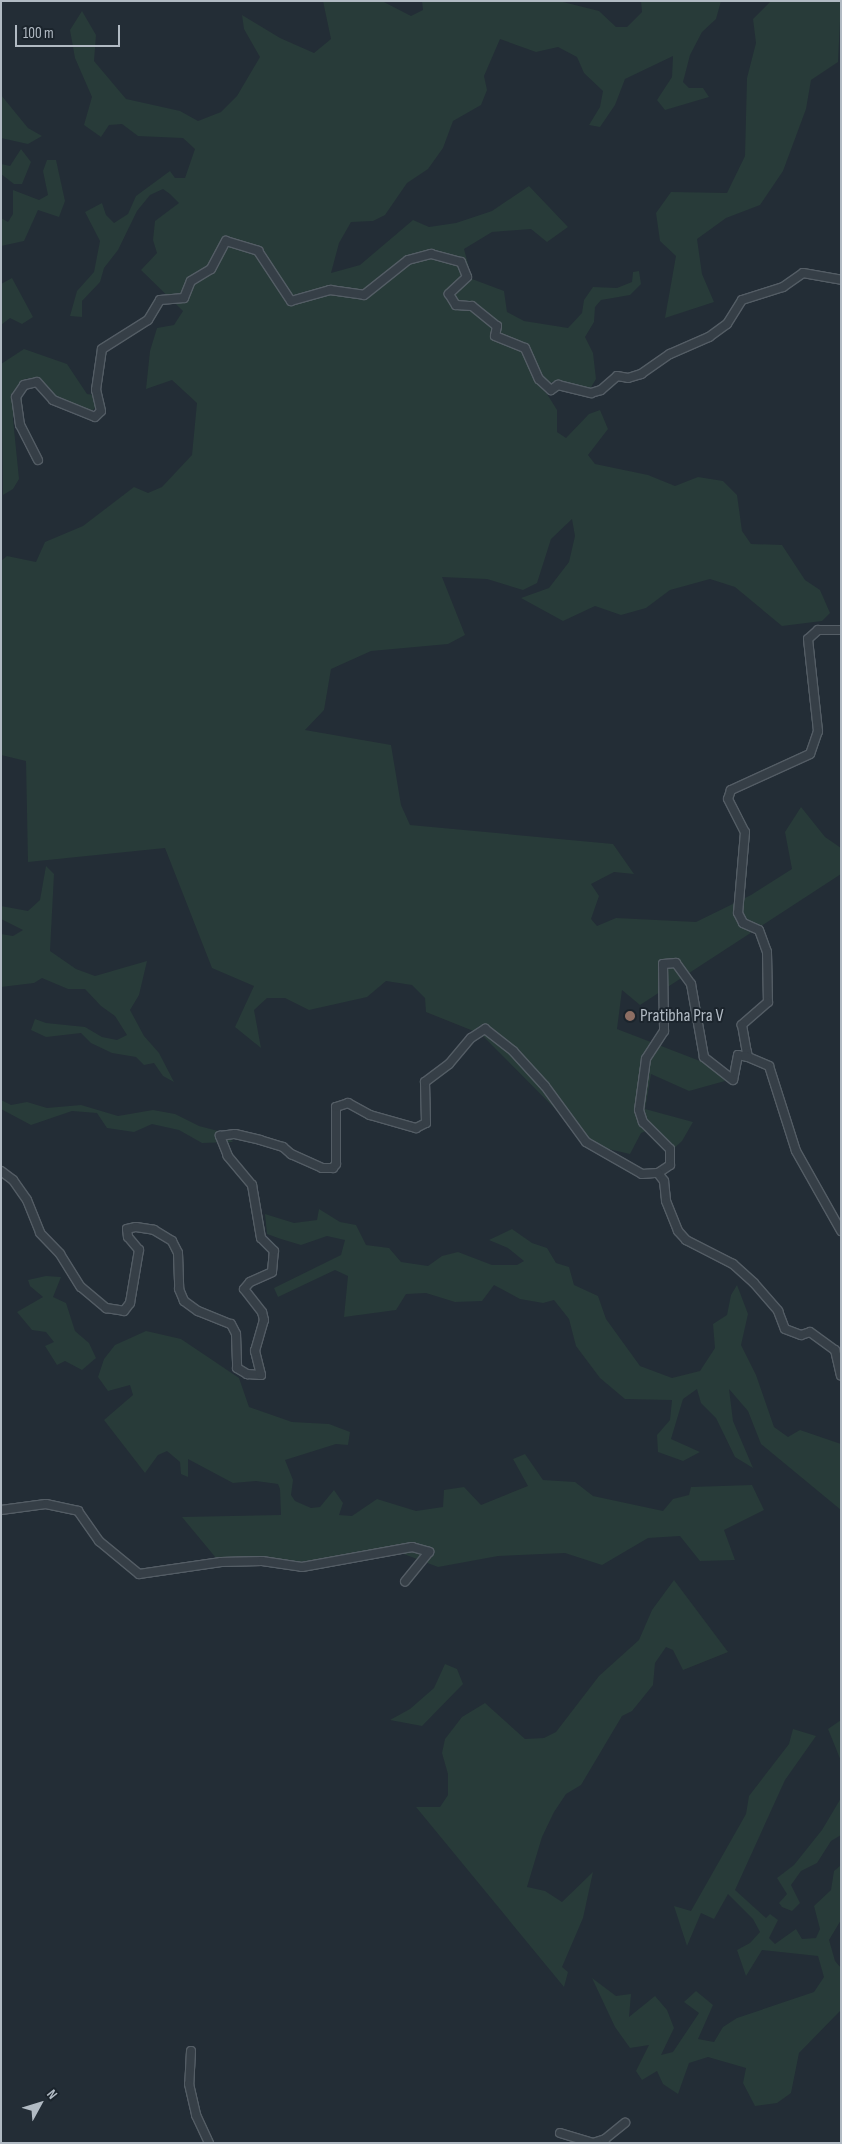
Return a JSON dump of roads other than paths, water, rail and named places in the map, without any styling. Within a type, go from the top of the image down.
[{"type":"street","points":[[38,460],[20,425],[16,397],[24,385],[37,382],[53,400],[95,416],[101,411],[96,390],[102,349],[148,320],[160,300],[184,298],[191,281],[212,269],[226,241],[258,251],[291,301],[330,290],[364,294],[408,260],[431,254],[461,262],[467,276],[449,294],[456,305],[472,306],[497,326],[495,336],[525,348],[539,380],[551,390],[558,385],[590,393],[601,390],[609,380],[617,376],[628,378],[641,374],[670,354],[708,337],[727,324],[742,300],[783,287],[804,273],[841,280]]},
{"type":"street","points":[[748,1057],[742,1025],[768,1002],[767,952],[759,930],[744,924],[738,913],[745,832],[728,799],[731,790],[810,754],[818,731],[808,640],[818,630],[841,630]]},
{"type":"street","points":[[1,1172],[13,1180],[27,1200],[40,1233],[60,1254],[81,1287],[106,1308],[124,1311],[130,1304],[139,1250],[128,1238],[127,1229],[136,1226],[154,1230],[172,1241],[178,1253],[179,1289],[184,1301],[198,1311],[231,1324],[236,1334],[237,1368],[246,1374],[261,1375],[255,1351],[264,1320],[262,1312],[244,1289],[250,1282],[272,1272],[274,1251],[261,1238],[252,1185],[228,1156],[220,1136],[235,1134],[268,1142],[284,1147],[291,1154],[322,1168],[333,1168],[336,1164],[336,1106],[348,1103],[370,1115],[416,1128],[426,1123],[425,1082],[485,1029],[513,1051],[545,1086],[586,1142],[642,1174],[658,1173],[670,1165],[670,1149],[643,1122],[639,1110],[646,1059],[664,1031],[663,964],[676,963],[691,984],[704,1057],[732,1080],[738,1055],[769,1066],[796,1151],[841,1231]]},
{"type":"street","points":[[658,1173],[664,1181],[666,1201],[678,1231],[686,1240],[705,1248],[747,1277],[774,1306],[785,1329],[801,1335],[810,1332],[835,1350],[841,1375]]},
{"type":"street","points":[[1,1510],[46,1504],[78,1511],[99,1541],[139,1574],[221,1562],[262,1561],[302,1567],[412,1547],[429,1552],[405,1582]]},
{"type":"street","points":[[191,2050],[189,2084],[196,2116],[209,2143]]},
{"type":"street","points":[[560,2133],[593,2143],[606,2139],[625,2123]]},
{"type":"place","name":"Pratibha Pra V","points":[[630,1016]]}]
